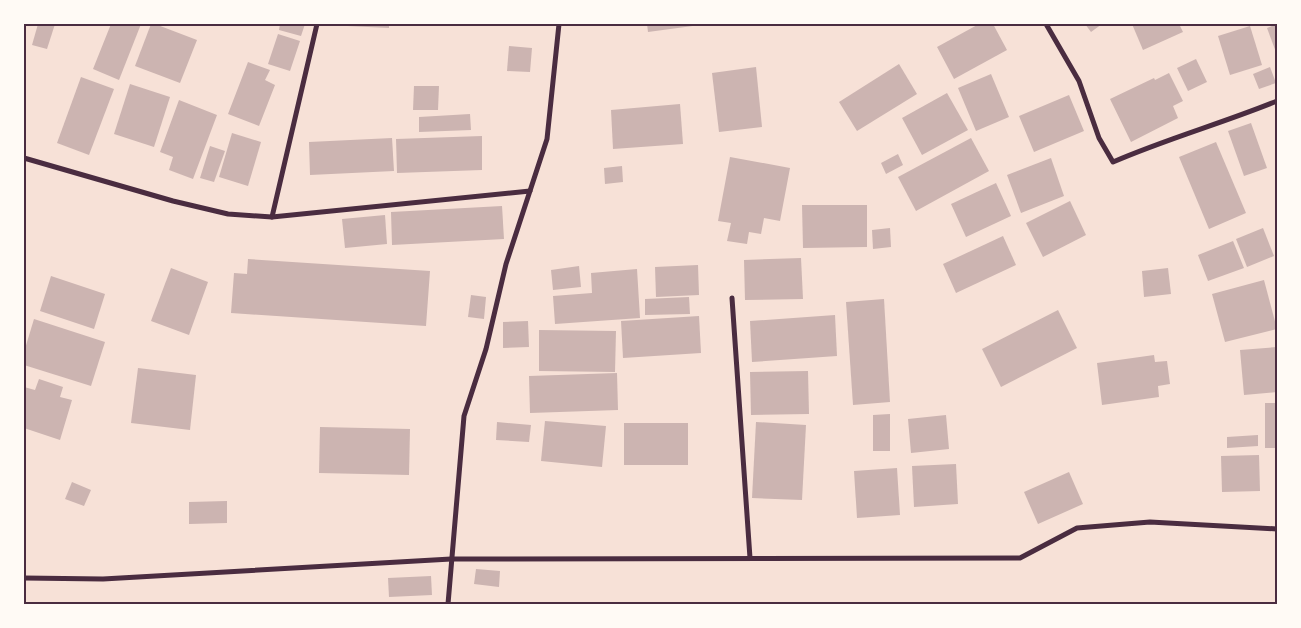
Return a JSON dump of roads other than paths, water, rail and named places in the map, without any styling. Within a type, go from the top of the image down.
[{"type":"street","points":[[272,217],[317,24]]},
{"type":"street","points":[[448,604],[464,416],[486,349],[506,264],[547,139],[559,24]]},
{"type":"street","points":[[1046,24],[1079,81],[1099,138],[1113,162],[1151,145],[1180,137],[1277,101]]},
{"type":"street","points":[[24,158],[173,201],[228,214],[272,217],[530,191]]},
{"type":"street","points":[[732,298],[750,558]]},
{"type":"street","points":[[24,578],[103,579],[451,558],[1020,558],[1077,528],[1150,522],[1277,529]]}]
